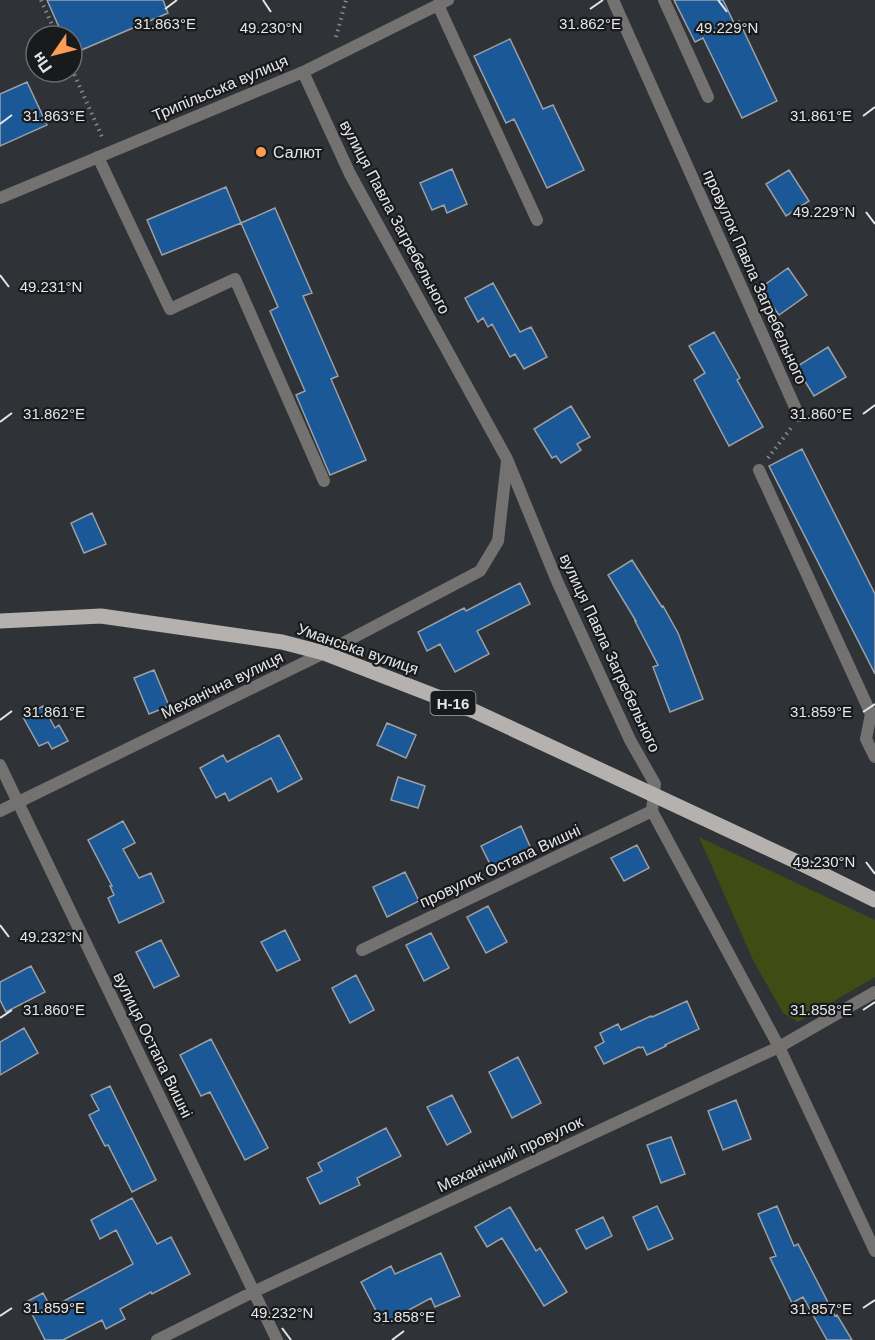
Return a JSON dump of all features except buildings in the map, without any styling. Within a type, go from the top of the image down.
[{"type":"main road","name":"Уманська вулиця","points":[[0,621],[101,616],[282,642],[324,653],[474,711],[875,900]]},
{"type":"street","name":"провулок Павла Загребельного","points":[[613,0],[800,416]]},
{"type":"street","points":[[664,0],[708,97]]},
{"type":"street","name":"Трипільська вулиця","points":[[0,198],[303,72],[443,3]]},
{"type":"street","points":[[443,3],[537,220]]},
{"type":"street","name":"вулиця Павла Загребельного","points":[[303,72],[350,174],[507,459],[557,581],[630,740],[655,784],[652,811]]},
{"type":"street","points":[[98,157],[170,309],[235,279],[324,481]]},
{"type":"street","name":"Механічна вулиця","points":[[0,811],[324,653],[480,572],[498,541],[507,459]]},
{"type":"street","points":[[759,470],[871,714],[866,739],[875,757]]},
{"type":"street","name":"вулиця Остапа Вишні","points":[[0,765],[276,1340]]},
{"type":"street","points":[[652,811],[780,1047],[875,1251]]},
{"type":"street","name":"провулок Остапа Вишні","points":[[362,950],[652,811]]},
{"type":"street","name":"Механічний провулок","points":[[157,1340],[253,1292],[780,1047],[875,992]]},
{"type":"path","points":[[41,0],[52,24]]},
{"type":"path","points":[[330,58],[346,0]]},
{"type":"path","points":[[79,84],[102,137]]},
{"type":"path","points":[[759,470],[800,416]]},
{"type":"green space","points":[[699,837],[875,920],[875,977],[798,1022],[783,1013],[753,960]]},
{"type":"place","name":"Салют","points":[[261,152]]}]
